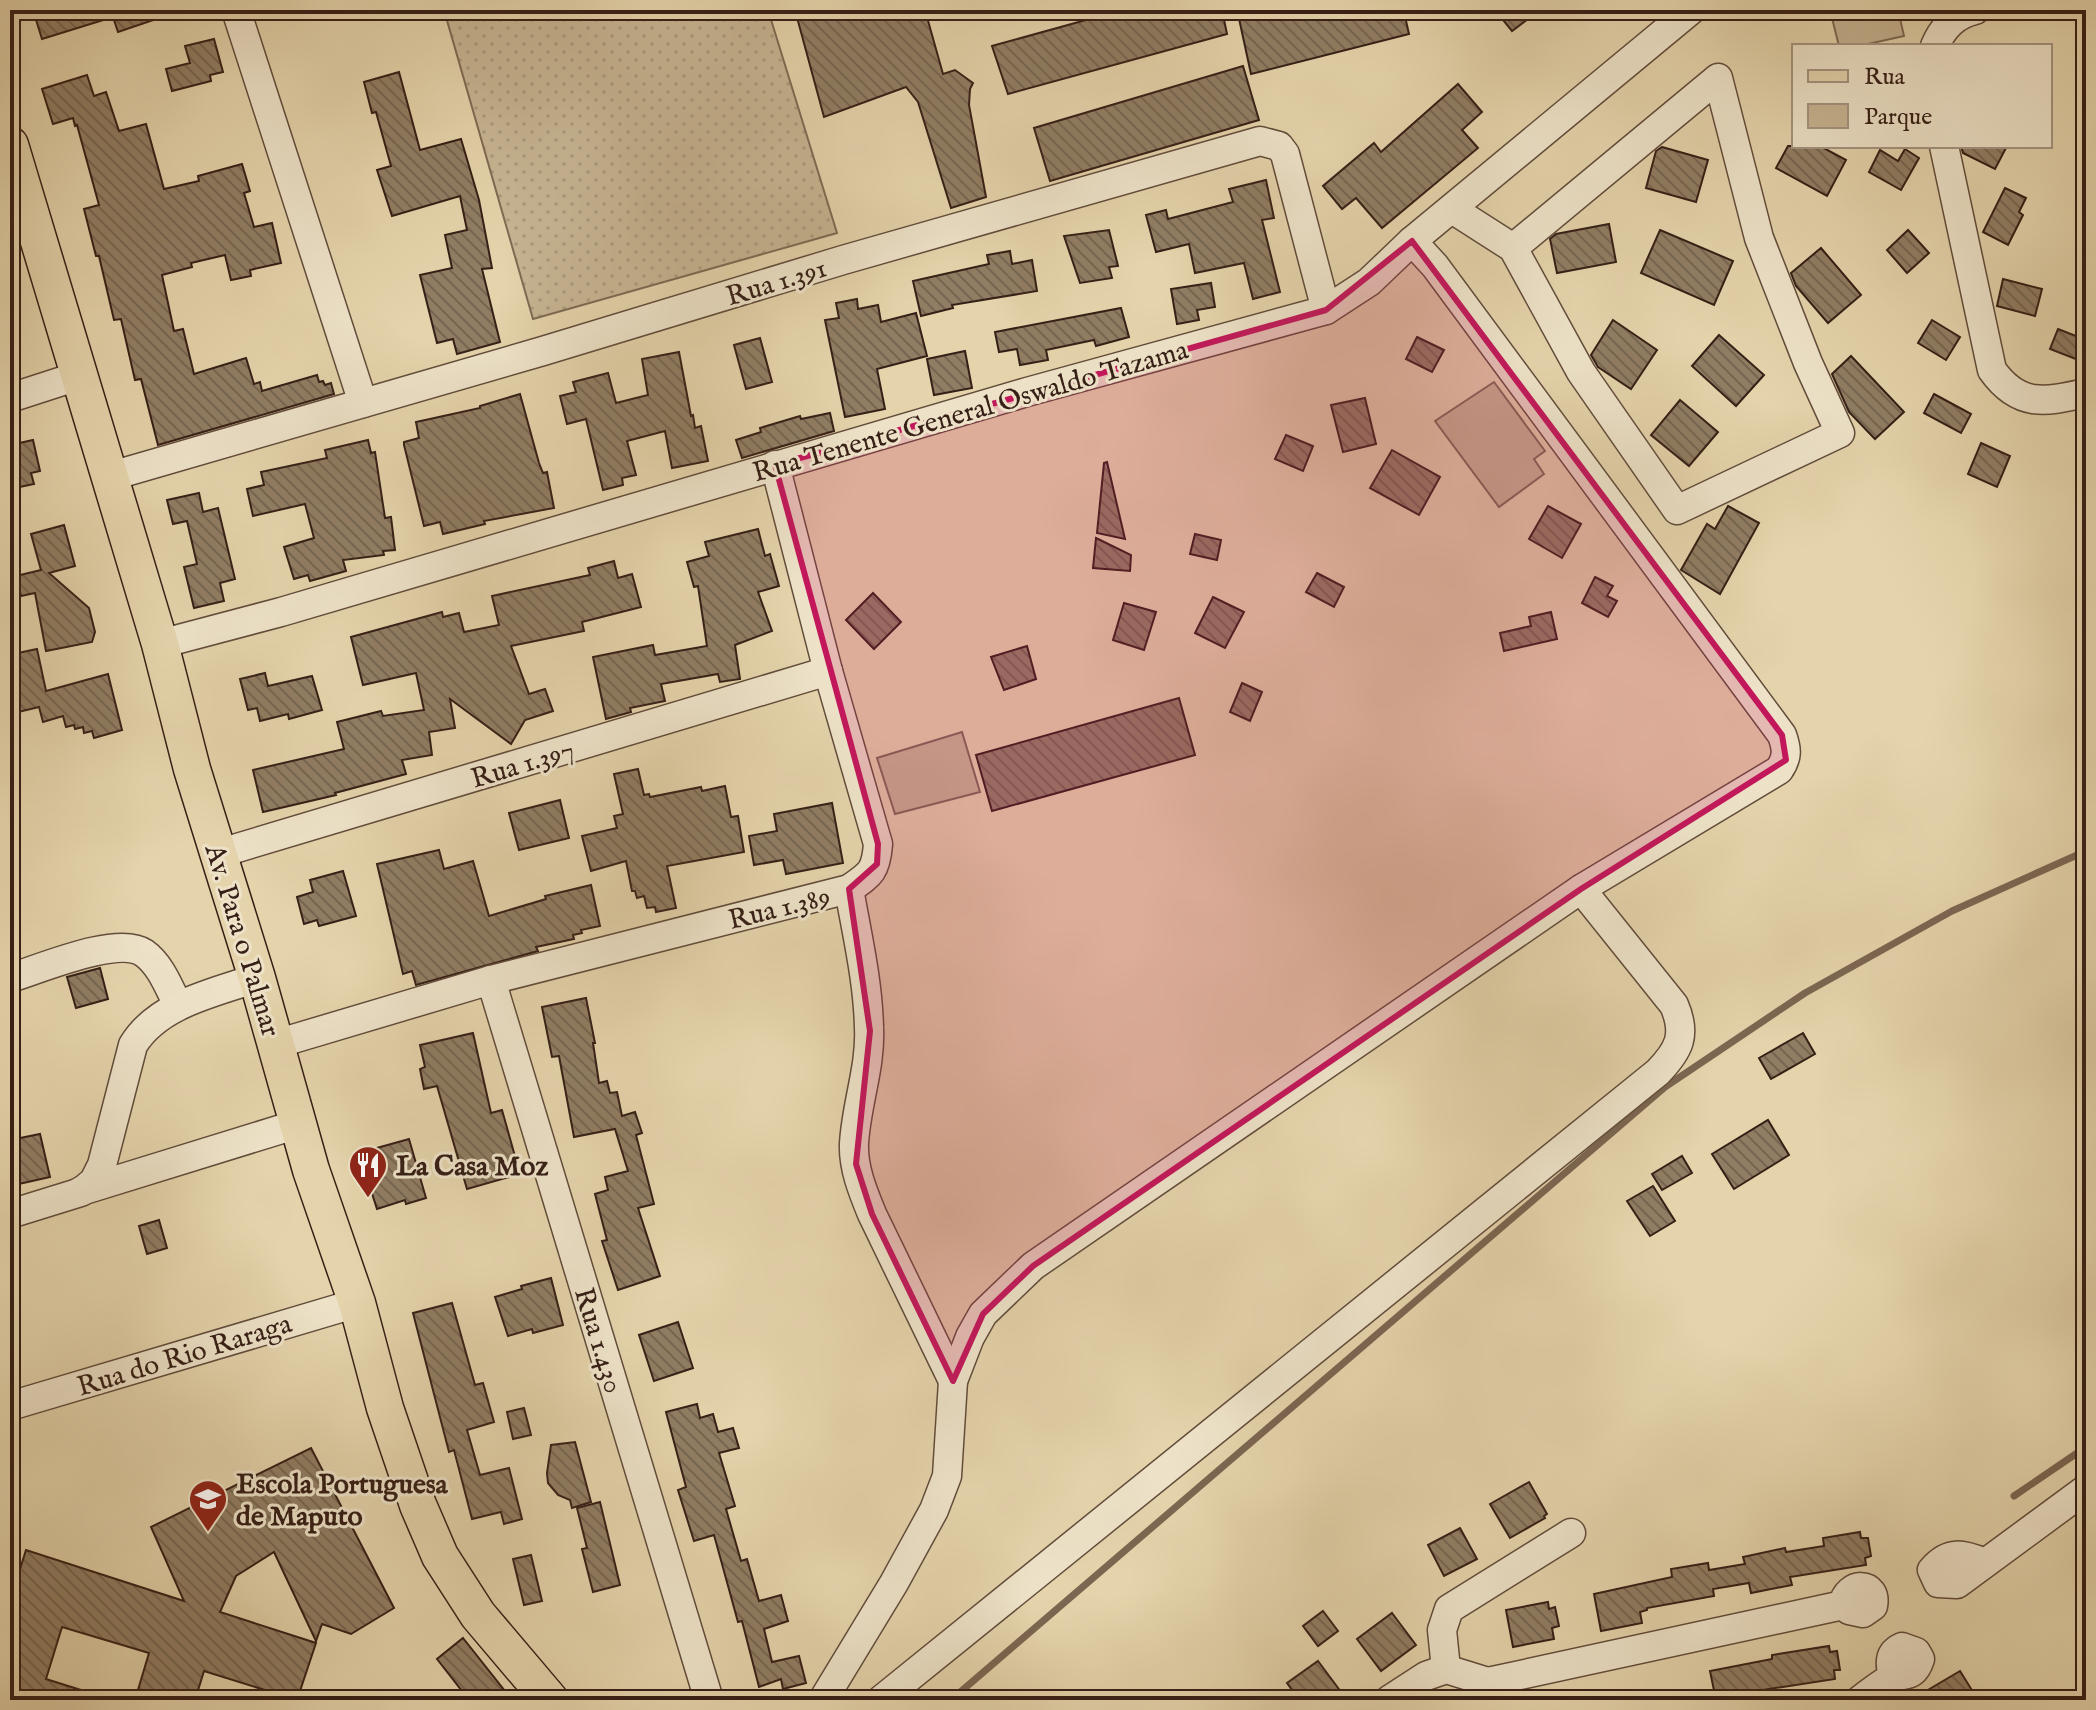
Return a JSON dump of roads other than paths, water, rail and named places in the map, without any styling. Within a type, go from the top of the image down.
[{"type":"main road","name":"Av. Para o Palmar","points":[[10,145],[160,644],[217,854],[257,978],[311,1170],[357,1303],[385,1408],[418,1505],[440,1556],[478,1615],[550,1700]]},
{"type":"street","points":[[236,10],[363,403]]},
{"type":"street","name":"Rua Tenente General Oswaldo Tazama","points":[[160,644],[281,612],[1027,392],[1326,310],[1369,282],[1412,241],[1691,10]]},
{"type":"street","points":[[1936,44],[1952,19],[1975,10]]},
{"type":"street","points":[[1452,209],[1513,248],[1581,372],[1677,510],[1840,433],[1808,363],[1759,238],[1718,78],[1513,248]]},
{"type":"street","name":"Rua 1.391","points":[[108,477],[843,260],[1260,141],[1279,146],[1285,154],[1326,310]]},
{"type":"street","points":[[1944,148],[1992,370],[2002,384],[2015,394],[2031,400],[2052,400],[2086,393]]},
{"type":"street","points":[[823,1700],[934,1510],[947,1476],[953,1381],[970,1337],[983,1314],[1033,1266],[1581,889],[1779,770],[1786,760],[1787,748],[1782,735],[1435,266],[1412,241]]},
{"type":"street","points":[[10,398],[78,376]]},
{"type":"street","name":"Rua 1.389","points":[[276,1044],[491,980],[849,889],[869,876],[877,864],[878,844],[828,671],[775,465]]},
{"type":"street","name":"Rua 1.397","points":[[217,854],[828,671]]},
{"type":"street","points":[[849,889],[864,969],[870,1031],[854,1144],[856,1164],[872,1214],[953,1381]]},
{"type":"street","points":[[881,1700],[1671,1059],[1680,1039],[1681,1021],[1674,1005],[1581,889]]},
{"type":"street","points":[[10,978],[124,946],[143,952],[158,967],[178,1005]]},
{"type":"street","points":[[81,1192],[94,1181],[102,1165],[133,1045],[142,1029],[178,1005],[257,978]]},
{"type":"street","name":"Rua 1.430","points":[[491,980],[709,1700]]},
{"type":"street","points":[[10,1214],[298,1124]]},
{"type":"street","name":"Rua do Rio Raraga","points":[[10,1406],[357,1303]]},
{"type":"street","points":[[1985,1563],[2086,1489]]},
{"type":"street","points":[[1446,1669],[1442,1630],[1449,1609],[1571,1533]]},
{"type":"street","points":[[1389,1700],[1426,1676],[1446,1669],[1488,1691],[1843,1605]]},
{"type":"street","points":[[1860,1700],[1893,1676]]},
{"type":"waterway","points":[[951,1700],[1665,1087],[1805,993],[1952,911],[2086,851]]},
{"type":"waterway","points":[[2014,1496],[2086,1447]]},
{"type":"place","name":"La Casa Moz","points":[[368,1199]]},
{"type":"place","name":"Escola Portuguesa de Maputo","points":[[208,1533]]}]
